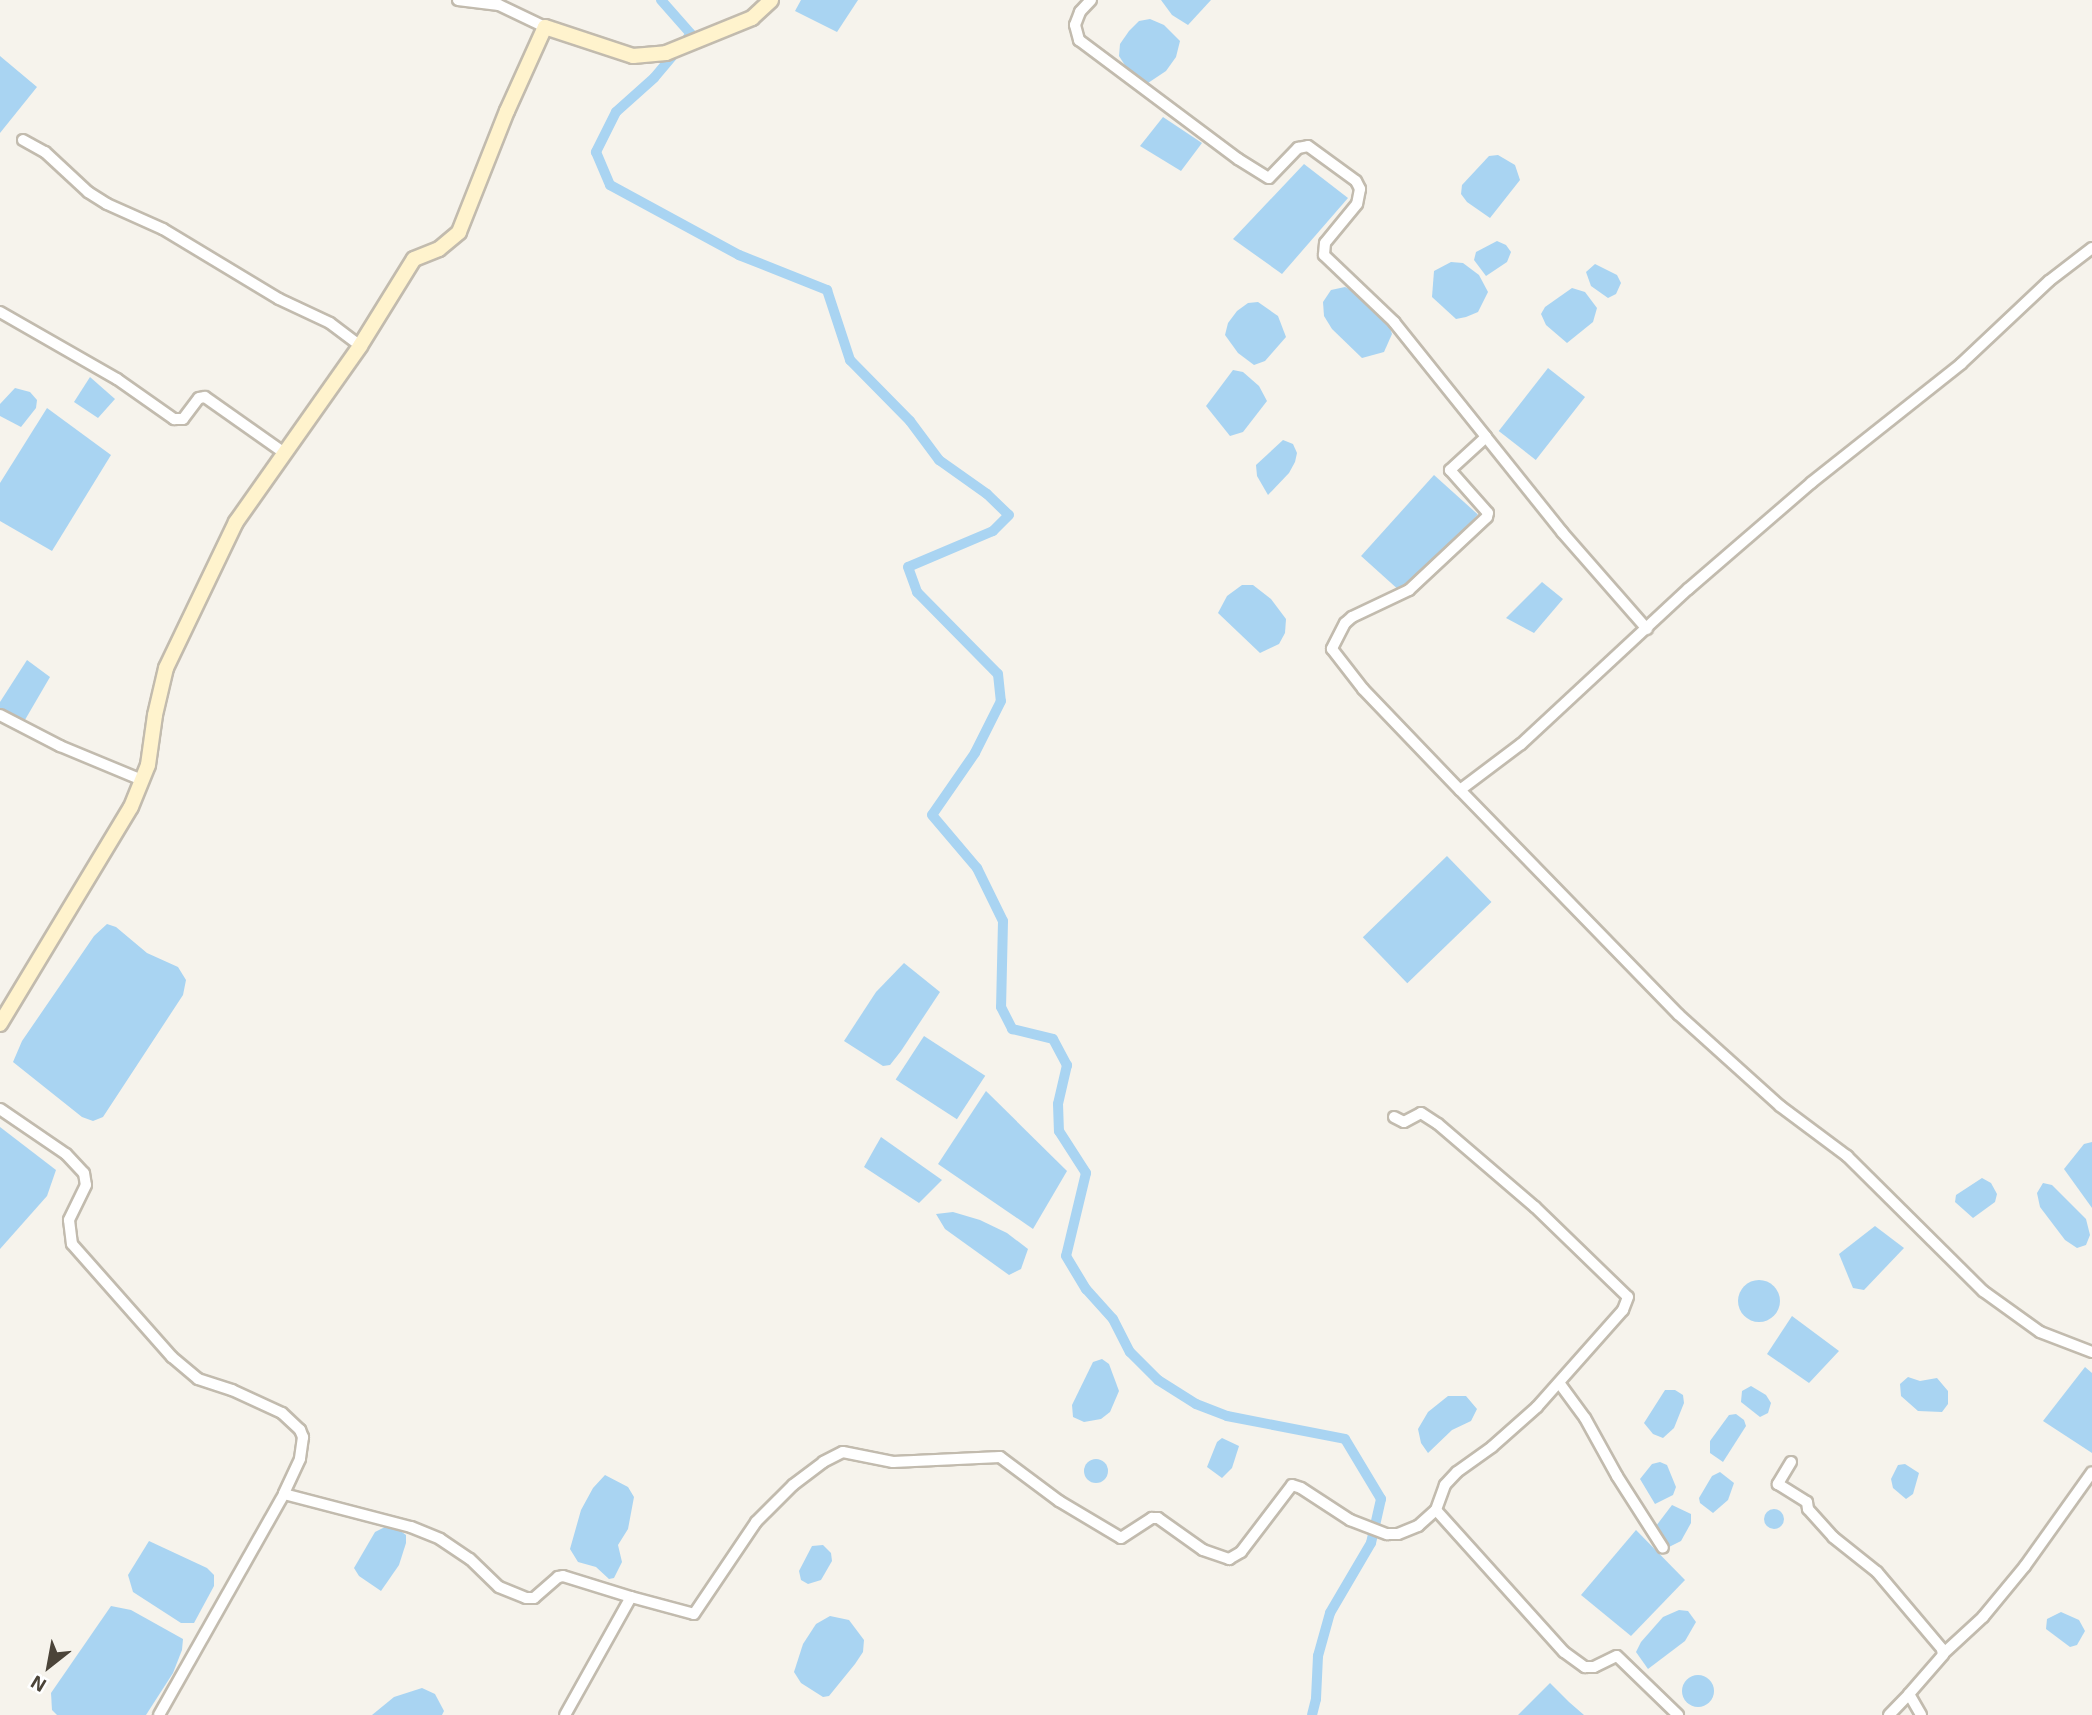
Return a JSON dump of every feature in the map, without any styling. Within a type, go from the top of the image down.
[{"type":"street","points":[[458,0],[499,5],[545,27],[626,54],[666,54],[752,18],[771,0]]},
{"type":"street","points":[[1091,0],[1074,25],[1079,40],[1238,159],[1269,178],[1298,148],[1308,146],[1356,181],[1360,189],[1357,204],[1325,243],[1324,255],[1395,322],[1562,532],[1647,629]]},
{"type":"street","points":[[0,1024],[131,807],[142,780],[166,668],[236,522],[360,346],[414,259],[439,249],[459,232],[507,111],[545,27]]},
{"type":"street","points":[[23,140],[46,152],[88,192],[107,204],[163,229],[279,299],[330,323],[360,346]]},
{"type":"street","points":[[1460,790],[1521,744],[1600,668],[1800,492],[1961,364],[2049,281],[2092,248]]},
{"type":"street","points":[[0,313],[117,379],[174,419],[183,419],[199,398],[205,397],[283,452]]},
{"type":"street","points":[[1486,437],[1450,473],[1488,513],[1487,517],[1409,590],[1352,617],[1345,623],[1332,649],[1363,689],[1679,1015],[1780,1106],[1847,1156],[1983,1291],[2040,1332],[2092,1352]]},
{"type":"street","points":[[0,715],[51,742],[142,780]]},
{"type":"street","points":[[0,1109],[66,1154],[86,1176],[86,1185],[69,1220],[72,1244],[172,1357],[187,1373],[282,1413],[300,1430],[302,1452],[284,1493],[159,1715]]},
{"type":"street","points":[[284,1493],[411,1527],[440,1539],[463,1554],[499,1587],[526,1598],[534,1598],[558,1577],[563,1576],[694,1614],[756,1522],[793,1485],[823,1462],[846,1452],[893,1462],[999,1457],[1059,1502],[1121,1538],[1152,1518],[1158,1518],[1203,1550],[1229,1559],[1241,1552],[1292,1485],[1350,1520],[1387,1534],[1398,1534],[1418,1526],[1436,1510],[1445,1485],[1457,1472],[1522,1422],[1560,1384],[1623,1310],[1628,1297],[1535,1207],[1437,1124],[1421,1113],[1404,1122],[1394,1117]]},
{"type":"street","points":[[1560,1384],[1585,1418],[1617,1476],[1663,1548]]},
{"type":"street","points":[[1791,1462],[1778,1483],[1807,1502],[1808,1509],[1833,1537],[1877,1572],[1944,1653]]},
{"type":"street","points":[[1889,1715],[1944,1653],[1983,1617],[2025,1566],[2092,1472]]},
{"type":"street","points":[[1436,1510],[1564,1652],[1585,1667],[1594,1667],[1617,1656],[1678,1715]]},
{"type":"street","points":[[565,1715],[631,1597]]},
{"type":"street","points":[[1909,1694],[1921,1715]]},
{"type":"water","points":[[801,0],[858,0],[837,32],[795,11]]},
{"type":"water","points":[[1161,0],[1211,0],[1188,25],[1172,15]]},
{"type":"water","points":[[1150,19],[1164,25],[1180,41],[1176,57],[1166,71],[1148,83],[1130,73],[1119,56],[1120,44],[1129,31],[1139,21]]},
{"type":"water","points":[[0,56],[37,87],[0,133]]},
{"type":"water","points":[[1163,117],[1202,143],[1181,171],[1140,146]]},
{"type":"water","points":[[1498,155],[1515,165],[1520,180],[1490,218],[1467,202],[1461,194],[1462,185],[1489,156]]},
{"type":"water","points":[[1304,164],[1348,198],[1282,274],[1233,239]]},
{"type":"water","points":[[1497,241],[1506,245],[1511,252],[1507,262],[1486,276],[1474,260],[1476,252]]},
{"type":"water","points":[[1451,262],[1463,263],[1479,275],[1488,292],[1478,312],[1456,319],[1432,297],[1434,271]]},
{"type":"water","points":[[1595,264],[1617,275],[1621,283],[1616,294],[1608,298],[1591,286],[1586,272]]},
{"type":"water","points":[[1345,287],[1366,297],[1387,318],[1392,334],[1384,352],[1362,358],[1332,329],[1324,316],[1323,302],[1331,290]]},
{"type":"water","points":[[1572,288],[1585,292],[1597,308],[1593,322],[1567,343],[1546,325],[1541,314],[1545,307]]},
{"type":"water","points":[[1258,302],[1278,316],[1286,337],[1265,361],[1254,365],[1238,353],[1225,335],[1228,323],[1237,311],[1248,303]]},
{"type":"water","points":[[1548,368],[1585,397],[1536,460],[1499,431]]},
{"type":"water","points":[[1233,370],[1243,372],[1259,386],[1267,401],[1243,432],[1230,436],[1206,406]]},
{"type":"water","points":[[90,377],[115,399],[98,418],[74,402]]},
{"type":"water","points":[[15,388],[30,392],[37,400],[36,408],[21,427],[0,416],[0,404]]},
{"type":"water","points":[[47,408],[111,455],[52,551],[0,521],[0,483]]},
{"type":"water","points":[[1283,440],[1293,444],[1297,453],[1295,462],[1289,473],[1268,495],[1257,476],[1256,465]]},
{"type":"water","points":[[1434,475],[1478,514],[1405,595],[1361,556]]},
{"type":"water","points":[[1542,582],[1563,599],[1534,633],[1506,618]]},
{"type":"water","points":[[1242,585],[1253,585],[1271,599],[1286,619],[1285,633],[1279,644],[1260,653],[1218,613],[1227,596]]},
{"type":"water","points":[[27,660],[50,677],[22,725],[0,710],[0,702]]},
{"type":"water","points":[[1447,856],[1491,902],[1407,983],[1363,937]]},
{"type":"water","points":[[107,924],[116,927],[147,953],[178,967],[186,980],[183,995],[103,1117],[93,1121],[82,1117],[13,1062],[22,1041],[94,936]]},
{"type":"water","points":[[904,963],[940,992],[901,1051],[890,1065],[883,1066],[844,1041],[876,992]]},
{"type":"water","points":[[924,1036],[985,1076],[957,1119],[896,1080]]},
{"type":"water","points":[[986,1091],[1067,1171],[1033,1229],[938,1164]]},
{"type":"water","points":[[0,1127],[56,1170],[47,1196],[0,1249]]},
{"type":"water","points":[[881,1137],[942,1180],[919,1203],[864,1167]]},
{"type":"water","points":[[2092,1142],[2092,1208],[2064,1169],[2084,1144]]},
{"type":"water","points":[[1982,1178],[1991,1183],[1997,1194],[1995,1202],[1973,1218],[1955,1202],[1956,1195]]},
{"type":"water","points":[[2043,1183],[2052,1185],[2086,1219],[2090,1235],[2086,1245],[2077,1248],[2065,1240],[2040,1207],[2037,1193]]},
{"type":"water","points":[[953,1212],[980,1220],[1007,1233],[1028,1249],[1021,1269],[1009,1275],[945,1229],[936,1214]]},
{"type":"water","points":[[1875,1226],[1904,1248],[1864,1290],[1853,1288],[1839,1254]]},
{"type":"water","points":[[1759,1280],[1774,1286],[1780,1301],[1774,1316],[1759,1322],[1744,1316],[1738,1301],[1744,1286]]},
{"type":"water","points":[[1792,1316],[1839,1351],[1809,1383],[1767,1354]]},
{"type":"water","points":[[1102,1359],[1109,1364],[1119,1391],[1110,1412],[1101,1419],[1084,1422],[1073,1417],[1072,1405],[1093,1362]]},
{"type":"water","points":[[2085,1367],[2092,1373],[2092,1453],[2043,1421]]},
{"type":"water","points":[[1908,1377],[1920,1381],[1937,1378],[1948,1391],[1948,1404],[1942,1412],[1918,1411],[1901,1396],[1900,1384]]},
{"type":"water","points":[[1751,1386],[1766,1395],[1771,1403],[1768,1413],[1760,1417],[1741,1402],[1742,1391]]},
{"type":"water","points":[[1665,1390],[1675,1390],[1683,1395],[1684,1403],[1674,1428],[1663,1438],[1653,1434],[1644,1423]]},
{"type":"water","points":[[1448,1396],[1466,1396],[1477,1409],[1471,1421],[1452,1430],[1428,1453],[1421,1443],[1418,1429],[1428,1412]]},
{"type":"water","points":[[1736,1414],[1744,1420],[1746,1426],[1723,1462],[1710,1453],[1710,1441],[1729,1415]]},
{"type":"water","points":[[1222,1438],[1239,1446],[1232,1468],[1222,1478],[1207,1467],[1217,1442]]},
{"type":"water","points":[[1096,1459],[1105,1462],[1108,1471],[1105,1480],[1096,1483],[1087,1480],[1084,1471],[1087,1462]]},
{"type":"water","points":[[1660,1462],[1667,1465],[1676,1487],[1673,1495],[1655,1504],[1640,1479],[1652,1464]]},
{"type":"water","points":[[1905,1464],[1919,1473],[1913,1494],[1906,1499],[1893,1488],[1891,1479],[1898,1465]]},
{"type":"water","points":[[1720,1472],[1734,1483],[1728,1500],[1713,1513],[1700,1503],[1699,1498],[1712,1476]]},
{"type":"water","points":[[605,1475],[628,1487],[634,1497],[628,1529],[618,1545],[622,1562],[614,1578],[609,1579],[596,1567],[578,1562],[570,1549],[581,1510],[593,1488]]},
{"type":"water","points":[[1672,1505],[1691,1514],[1691,1523],[1681,1541],[1669,1547],[1660,1538],[1656,1526]]},
{"type":"water","points":[[1770,1509],[1778,1509],[1784,1519],[1778,1529],[1770,1529],[1764,1523],[1764,1515]]},
{"type":"water","points":[[391,1524],[406,1535],[406,1543],[399,1565],[381,1591],[359,1576],[354,1568],[375,1532]]},
{"type":"water","points":[[1636,1530],[1685,1580],[1631,1636],[1581,1595]]},
{"type":"water","points":[[149,1541],[207,1568],[214,1575],[214,1586],[194,1623],[181,1623],[133,1592],[128,1575]]},
{"type":"water","points":[[823,1545],[831,1553],[832,1561],[821,1580],[808,1584],[801,1580],[799,1571],[812,1546]]},
{"type":"water","points":[[111,1606],[131,1610],[183,1639],[182,1650],[173,1673],[146,1715],[57,1715],[52,1710],[51,1693]]},
{"type":"water","points":[[1679,1610],[1688,1611],[1696,1622],[1685,1641],[1648,1669],[1636,1652],[1641,1642],[1663,1617]]},
{"type":"water","points":[[2061,1612],[2079,1620],[2085,1631],[2077,1645],[2070,1647],[2046,1629],[2047,1619]]},
{"type":"water","points":[[830,1616],[849,1620],[864,1640],[863,1652],[829,1696],[823,1697],[801,1683],[794,1672],[803,1644],[816,1624]]},
{"type":"water","points":[[1698,1675],[1709,1680],[1714,1691],[1709,1702],[1698,1707],[1687,1702],[1682,1691],[1687,1680]]},
{"type":"water","points":[[1550,1683],[1569,1702],[1584,1715],[1518,1715]]},
{"type":"water","points":[[422,1688],[435,1694],[444,1711],[442,1715],[372,1715],[394,1697]]},
{"type":"waterway","points":[[661,0],[691,34],[654,78],[616,112],[596,152],[610,185],[739,255],[827,290],[850,360],[910,421],[939,460],[987,494],[1009,515],[993,531],[908,567],[917,592],[998,674],[1001,701],[975,753],[932,815],[977,868],[1003,921],[1001,1007],[1012,1029],[1053,1039],[1067,1065],[1058,1104],[1059,1131],[1086,1173],[1066,1256],[1086,1289],[1113,1319],[1130,1352],[1158,1380],[1196,1404],[1227,1416],[1345,1439],[1381,1499],[1371,1543],[1330,1613],[1318,1656],[1316,1699],[1312,1715]]}]
